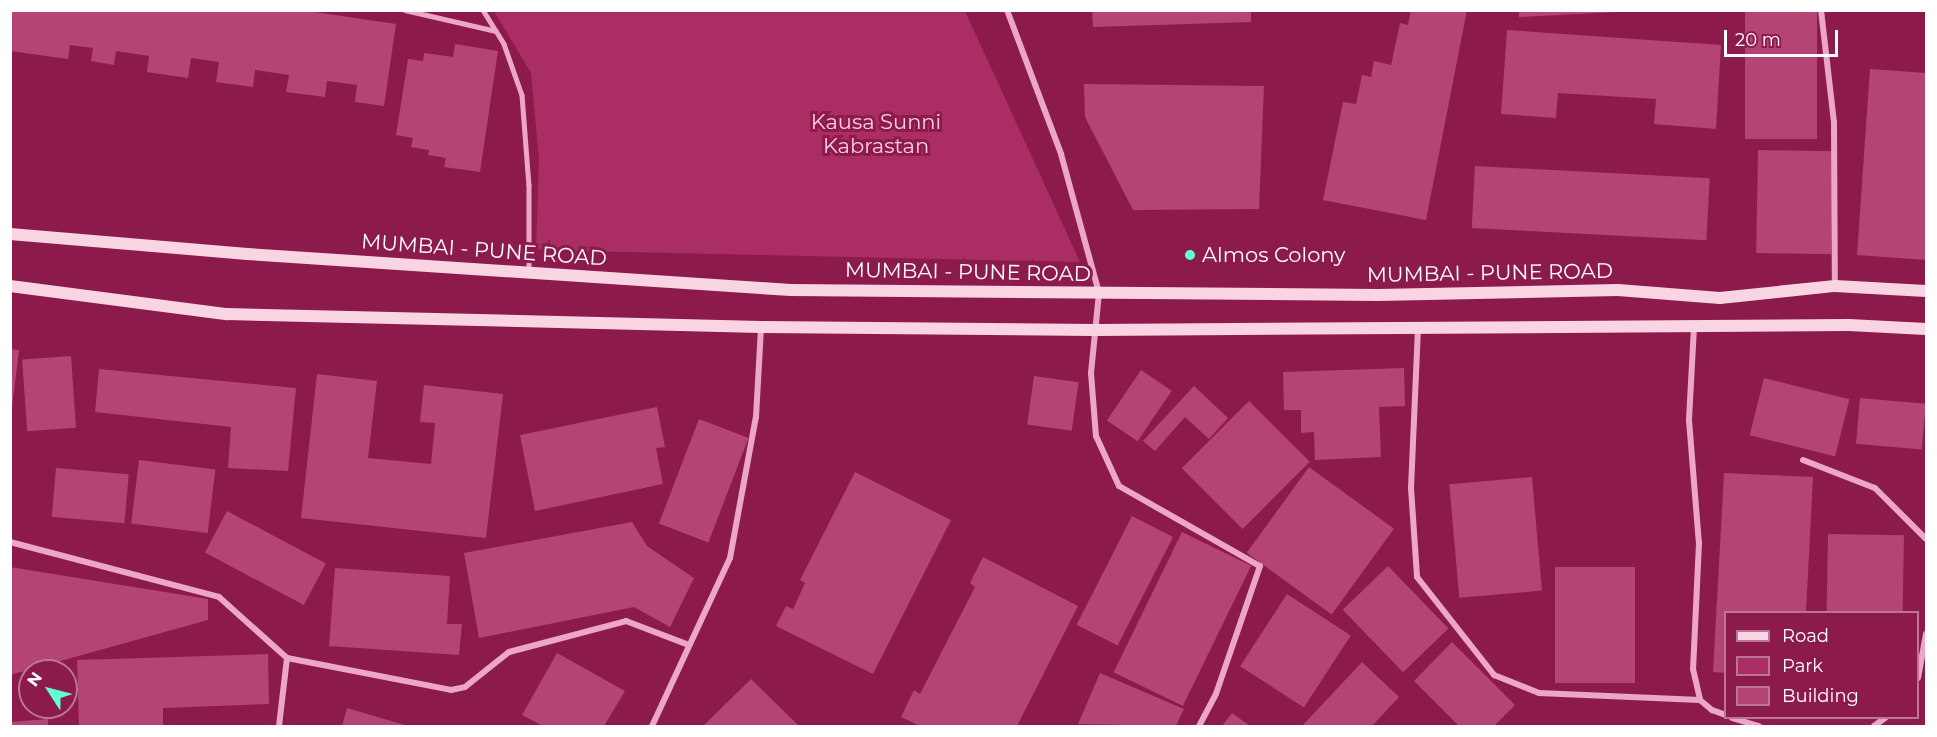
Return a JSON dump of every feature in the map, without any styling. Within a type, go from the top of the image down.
[{"type":"main road","name":"MUMBAI - PUNE ROAD","points":[[10,234],[528,273],[791,290],[1378,295],[1618,290],[1720,298],[1835,286],[1926,291]]},
{"type":"main road","points":[[10,286],[227,314],[761,327],[1095,330],[1694,327],[1926,329]]},
{"type":"street","points":[[1007,10],[1062,154],[1099,293],[1091,373],[1096,436],[1119,486],[1260,566],[1237,623],[1216,694],[1199,726]]},
{"type":"street","points":[[1821,10],[1834,122],[1835,286]]},
{"type":"street","points":[[652,726],[730,558],[756,417],[761,327]]},
{"type":"street","points":[[1694,327],[1689,420],[1699,543],[1693,669],[1700,700],[1712,711],[1724,715]]},
{"type":"street","points":[[1418,328],[1411,488],[1417,577],[1494,675],[1539,693],[1700,700]]},
{"type":"street","points":[[1803,460],[1875,488],[1926,539]]},
{"type":"street","points":[[10,542],[219,597],[287,658],[451,690],[465,687],[509,652],[626,621],[689,645]]},
{"type":"street","points":[[1919,668],[1926,634]]},
{"type":"street","points":[[279,726],[287,658]]},
{"type":"street","points":[[1738,719],[1759,726]]},
{"type":"lane","points":[[405,10],[496,31]]},
{"type":"lane","points":[[483,10],[496,31],[522,95],[529,185],[528,273]]},
{"type":"green space","name":"Kausa Sunni Kabrastan","points":[[494,11],[965,11],[1080,262],[536,250],[539,160],[531,73]]},
{"type":"building","points":[[10,10],[301,10],[396,24],[384,106],[355,102],[357,85],[327,81],[325,97],[286,92],[289,75],[255,70],[253,87],[216,82],[219,62],[191,58],[188,78],[147,72],[149,56],[116,51],[114,65],[91,61],[93,48],[70,45],[68,59],[10,51]]},
{"type":"building","points":[[1092,10],[1251,10],[1251,22],[1093,27]]},
{"type":"building","points":[[1411,10],[1467,10],[1426,220],[1323,200],[1343,102],[1356,104],[1362,75],[1371,77],[1374,61],[1391,65],[1400,23],[1408,25]]},
{"type":"building","points":[[1519,10],[1616,10],[1616,12],[1519,17]]},
{"type":"building","points":[[1745,11],[1817,11],[1817,139],[1745,139]]},
{"type":"building","points":[[1507,30],[1721,45],[1716,129],[1654,124],[1656,99],[1558,93],[1556,118],[1501,114]]},
{"type":"building","points":[[455,44],[498,51],[480,172],[444,167],[446,158],[428,155],[429,150],[411,147],[413,138],[396,135],[408,59],[423,61],[424,53],[453,57]]},
{"type":"building","points":[[1870,69],[1926,73],[1926,260],[1857,255]]},
{"type":"building","points":[[1084,84],[1264,86],[1259,209],[1133,210],[1085,117]]},
{"type":"building","points":[[1758,150],[1833,151],[1831,254],[1756,253]]},
{"type":"building","points":[[1475,166],[1710,178],[1706,240],[1472,228]]},
{"type":"building","points":[[10,349],[19,350],[12,408],[10,408]]},
{"type":"building","points":[[71,356],[76,428],[27,431],[22,359]]},
{"type":"building","points":[[1404,368],[1405,406],[1379,407],[1381,457],[1315,460],[1314,432],[1301,433],[1301,410],[1284,410],[1283,372]]},
{"type":"building","points":[[99,369],[296,388],[288,471],[228,468],[231,427],[95,412]]},
{"type":"building","points":[[1141,370],[1172,391],[1138,441],[1107,421]]},
{"type":"building","points":[[317,374],[377,381],[368,458],[431,464],[435,423],[420,422],[424,385],[503,394],[486,538],[301,518]]},
{"type":"building","points":[[1034,376],[1079,382],[1072,431],[1027,425]]},
{"type":"building","points":[[1764,378],[1849,399],[1835,457],[1750,435]]},
{"type":"building","points":[[1194,386],[1228,418],[1209,439],[1185,417],[1155,451],[1143,441]]},
{"type":"building","points":[[1860,398],[1926,404],[1922,450],[1856,444]]},
{"type":"building","points":[[1249,401],[1310,462],[1243,529],[1182,468]]},
{"type":"building","points":[[657,407],[665,447],[656,448],[663,484],[535,511],[520,435]]},
{"type":"building","points":[[699,419],[748,438],[708,543],[659,524]]},
{"type":"building","points":[[139,460],[215,469],[208,533],[131,524]]},
{"type":"building","points":[[1309,467],[1394,529],[1332,614],[1247,553]]},
{"type":"building","points":[[56,468],[129,474],[124,523],[52,517]]},
{"type":"building","points":[[855,472],[951,520],[873,674],[776,626],[786,606],[793,609],[805,583],[800,580]]},
{"type":"building","points":[[1724,473],[1813,477],[1806,611],[1724,611],[1724,673],[1713,672]]},
{"type":"building","points":[[1532,477],[1542,591],[1459,598],[1449,484]]},
{"type":"building","points":[[227,511],[326,564],[304,605],[205,552]]},
{"type":"building","points":[[1132,516],[1173,537],[1118,646],[1077,625]]},
{"type":"building","points":[[632,522],[647,546],[694,578],[670,627],[634,607],[479,638],[464,553]]},
{"type":"building","points":[[1182,532],[1251,566],[1183,706],[1114,672]]},
{"type":"building","points":[[1828,534],[1904,535],[1903,611],[1827,611]]},
{"type":"building","points":[[983,557],[1078,606],[1017,726],[920,726],[901,717],[914,690],[920,694],[975,587],[970,583]]},
{"type":"building","points":[[1388,566],[1448,629],[1403,672],[1343,610]]},
{"type":"building","points":[[10,567],[208,599],[208,620],[68,659],[18,659],[18,673],[10,675]]},
{"type":"building","points":[[1555,567],[1635,567],[1635,683],[1555,683]]},
{"type":"building","points":[[335,568],[450,576],[447,624],[462,624],[459,655],[329,646]]},
{"type":"building","points":[[1287,594],[1351,635],[1304,708],[1240,666]]},
{"type":"building","points":[[1452,642],[1515,705],[1494,726],[1459,726],[1414,681]]},
{"type":"building","points":[[557,653],[625,691],[604,726],[543,726],[522,715]]},
{"type":"building","points":[[268,654],[269,704],[163,708],[163,726],[79,726],[78,660]]},
{"type":"building","points":[[1362,662],[1399,697],[1372,726],[1302,726]]},
{"type":"building","points":[[1100,673],[1184,709],[1176,726],[1078,724]]},
{"type":"building","points":[[751,679],[799,726],[703,726]]},
{"type":"building","points":[[347,708],[408,726],[342,726]]},
{"type":"building","points":[[1232,713],[1250,726],[1222,726]]},
{"type":"building","points":[[48,719],[48,726],[10,726],[10,722]]},
{"type":"place","name":"Almos Colony","points":[[1190,255]]}]
